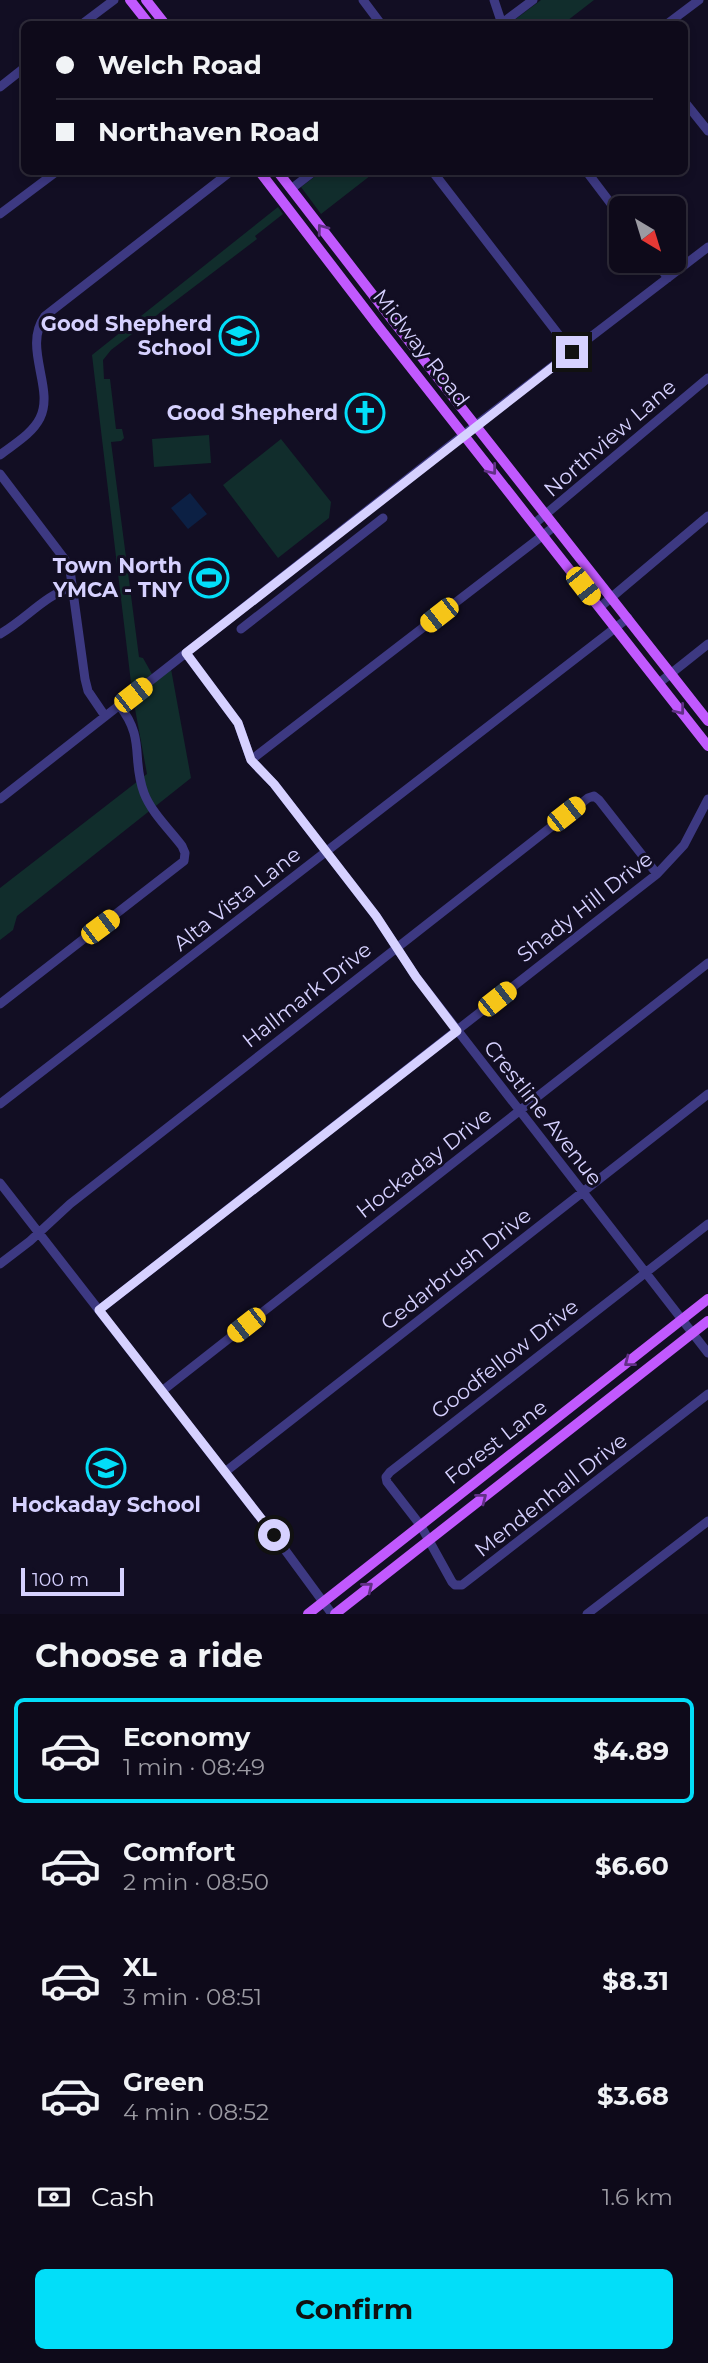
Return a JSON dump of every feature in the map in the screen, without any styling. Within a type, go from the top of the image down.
[{"type":"main road","points":[[130,0],[147,21]]},
{"type":"main road","points":[[146,0],[163,21]]},
{"type":"main road","name":"Midway Road","points":[[262,175],[708,746]]},
{"type":"main road","name":"Midway Road","points":[[280,175],[708,721]]},
{"type":"main road","name":"Forest Lane","points":[[308,1614],[708,1300]]},
{"type":"main road","name":"Forest Lane","points":[[333,1614],[708,1321]]},
{"type":"street","points":[[86,21],[114,0]]},
{"type":"street","points":[[363,0],[379,21]]},
{"type":"street","points":[[494,0],[501,21]]},
{"type":"street","points":[[506,21],[533,0]]},
{"type":"street","points":[[671,21],[699,0]]},
{"type":"street","points":[[0,87],[21,70]]},
{"type":"street","points":[[688,105],[708,131]]},
{"type":"street","points":[[0,214],[52,175]]},
{"type":"street","points":[[0,455],[33,429],[43,410],[36,338],[39,323],[226,175]]},
{"type":"street","points":[[291,189],[309,175]]},
{"type":"street","points":[[435,175],[572,352]]},
{"type":"street","points":[[589,175],[609,201]]},
{"type":"street","points":[[0,799],[464,434],[708,247]]},
{"type":"street","points":[[664,273],[668,278]]},
{"type":"street","name":"Northview Lane","points":[[534,524],[708,378]]},
{"type":"street","points":[[0,474],[66,561],[88,691],[105,716]]},
{"type":"street","points":[[600,607],[708,516]]},
{"type":"street","points":[[241,629],[383,518]]},
{"type":"street","name":"Northview Lane","points":[[251,760],[555,526]]},
{"type":"street","points":[[345,528],[354,541]]},
{"type":"street","points":[[0,634],[61,590],[72,587]]},
{"type":"street","points":[[252,601],[261,613]]},
{"type":"street","name":"Alta Vista Lane","points":[[0,1104],[628,618]]},
{"type":"street","points":[[659,683],[708,644]]},
{"type":"street","name":"Crestline Avenue","points":[[186,653],[238,723],[251,760],[274,784],[327,852],[457,1031],[708,1353]]},
{"type":"street","points":[[0,1004],[184,860],[182,846],[148,802],[143,791],[135,732],[119,705]]},
{"type":"street","name":"Hallmark Drive","points":[[0,1264],[70,1204],[588,797],[594,796],[599,800],[657,874]]},
{"type":"street","name":"Shady Hill Drive","points":[[99,1310],[657,874],[684,845],[708,799]]},
{"type":"street","name":"Hockaday Drive","points":[[162,1391],[708,963]]},
{"type":"street","name":"Cedarbrush Drive","points":[[225,1472],[708,1094]]},
{"type":"street","points":[[0,1183],[333,1614]]},
{"type":"street","name":"Goodfellow Drive","points":[[428,1540],[421,1526],[387,1482],[386,1477],[390,1472],[708,1224]]},
{"type":"street","name":"Mendenhall Drive","points":[[428,1540],[452,1581],[455,1585],[462,1586],[708,1394]]},
{"type":"street","points":[[587,1614],[708,1521]]},
{"type":"green space","points":[[541,0],[594,0],[567,21],[513,21]]},
{"type":"green space","points":[[317,175],[371,175],[321,214],[301,187]]},
{"type":"green space","points":[[278,207],[283,214],[255,236],[257,239],[111,350],[103,360],[104,379],[110,379],[116,429],[122,429],[124,438],[111,442],[139,657],[143,658],[152,674],[132,691],[92,355]]},
{"type":"green space","points":[[209,435],[211,463],[154,467],[152,439]]},
{"type":"green space","points":[[281,439],[331,502],[329,518],[278,558],[223,485]]},
{"type":"green space","points":[[171,669],[191,778],[17,916],[13,930],[0,940],[0,888],[147,774],[133,698]]},
{"type":"water","points":[[190,493],[207,514],[188,529],[171,508]]},
{"type":"place","name":"Good Shepherd School","points":[[239,336]]},
{"type":"place","name":"Good Shepherd","points":[[365,413]]},
{"type":"place","name":"Town North YMCA - TNY","points":[[209,578]]},
{"type":"place","name":"Hockaday School","points":[[106,1468]]},
{"type":"route","points":[[274,1535],[99,1310],[457,1031],[416,977],[376,916],[274,784],[251,760],[238,723],[186,653],[572,352]]}]
